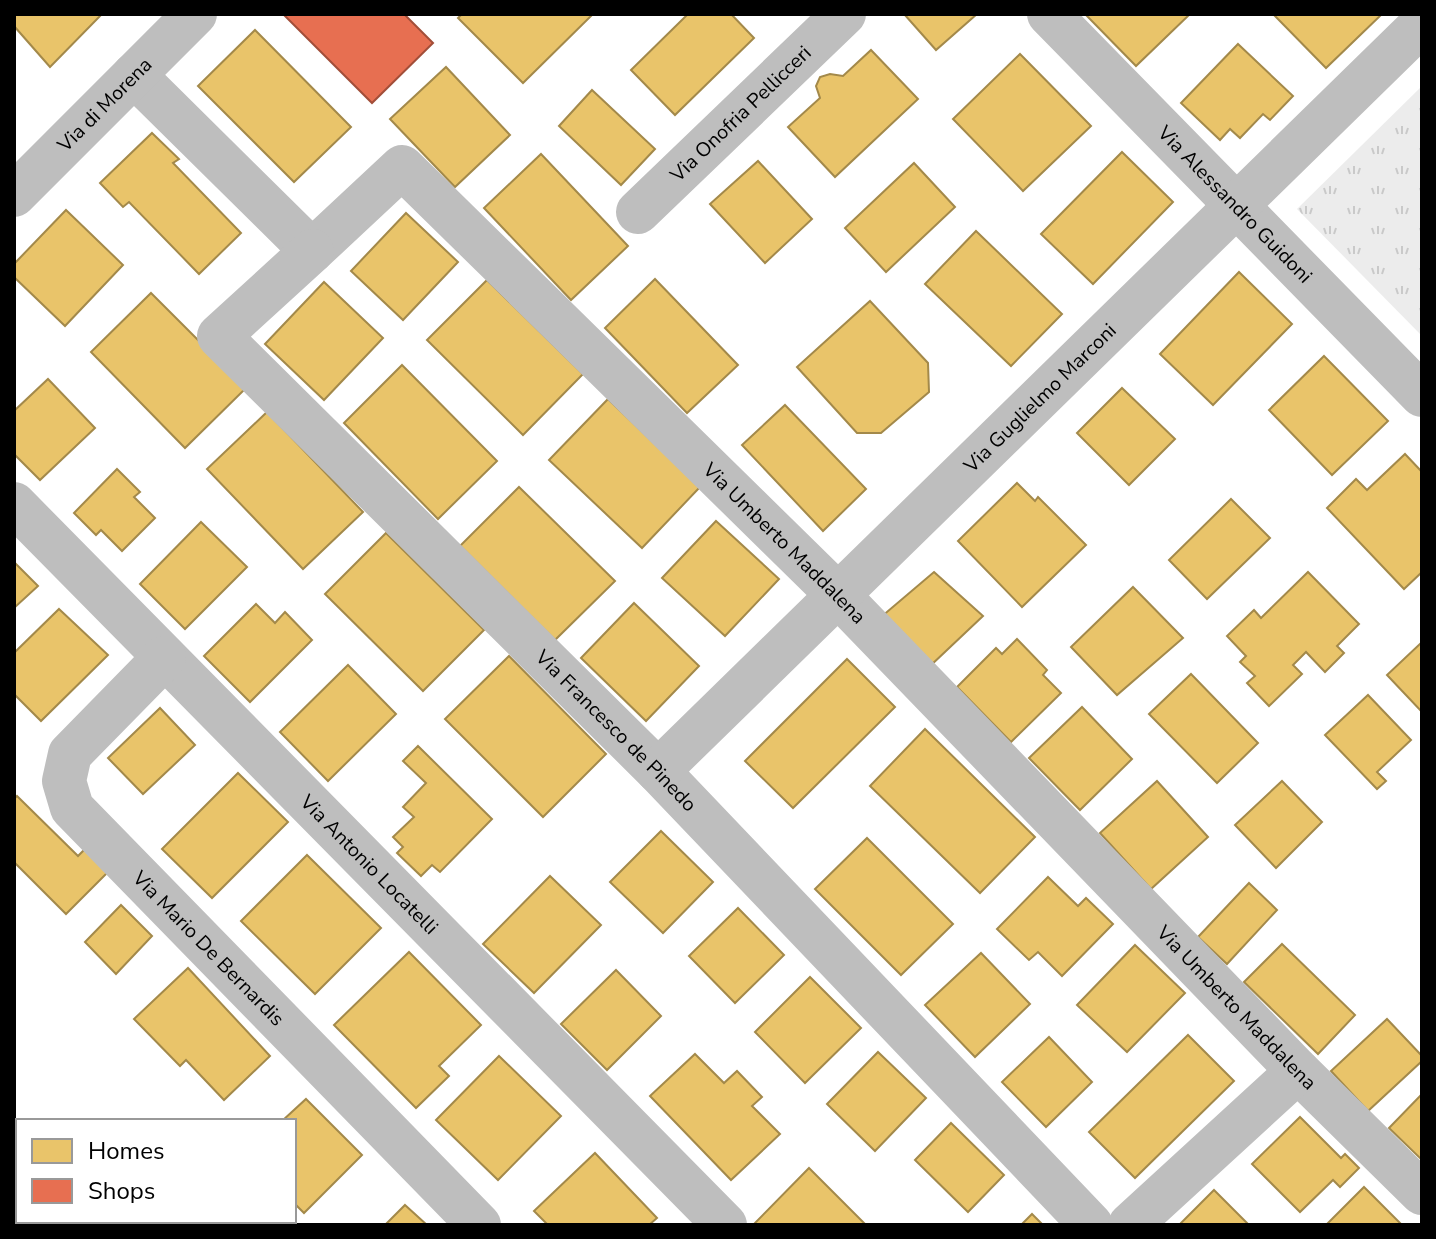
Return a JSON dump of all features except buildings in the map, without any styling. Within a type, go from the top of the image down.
[{"type":"street","name":"Via di Morena","points":[[14,195],[195,14]]},
{"type":"street","name":"Via Onofria Pellicceri","points":[[638,212],[844,14]]},
{"type":"street","name":"Via Alessandro Guidoni","points":[[1049,14],[1422,395]]},
{"type":"street","name":"Via Guglielmo Marconi","points":[[658,771],[1422,24]]},
{"type":"street","points":[[134,75],[312,251]]},
{"type":"street","name":"Via Umberto Maddalena","points":[[312,251],[402,167],[837,594],[1298,1071],[1422,1193]]},
{"type":"street","name":"Via Francesco de Pinedo","points":[[312,251],[219,336],[658,771],[1091,1225]]},
{"type":"street","name":"Via Antonio Locatelli","points":[[14,504],[725,1225]]},
{"type":"street","name":"Via Mario De Bernardis","points":[[164,658],[70,754],[64,781],[72,808],[479,1225]]},
{"type":"street","points":[[1130,1225],[1298,1071]]},
{"type":"green space","points":[[1422,86],[1422,336],[1297,209]]}]
